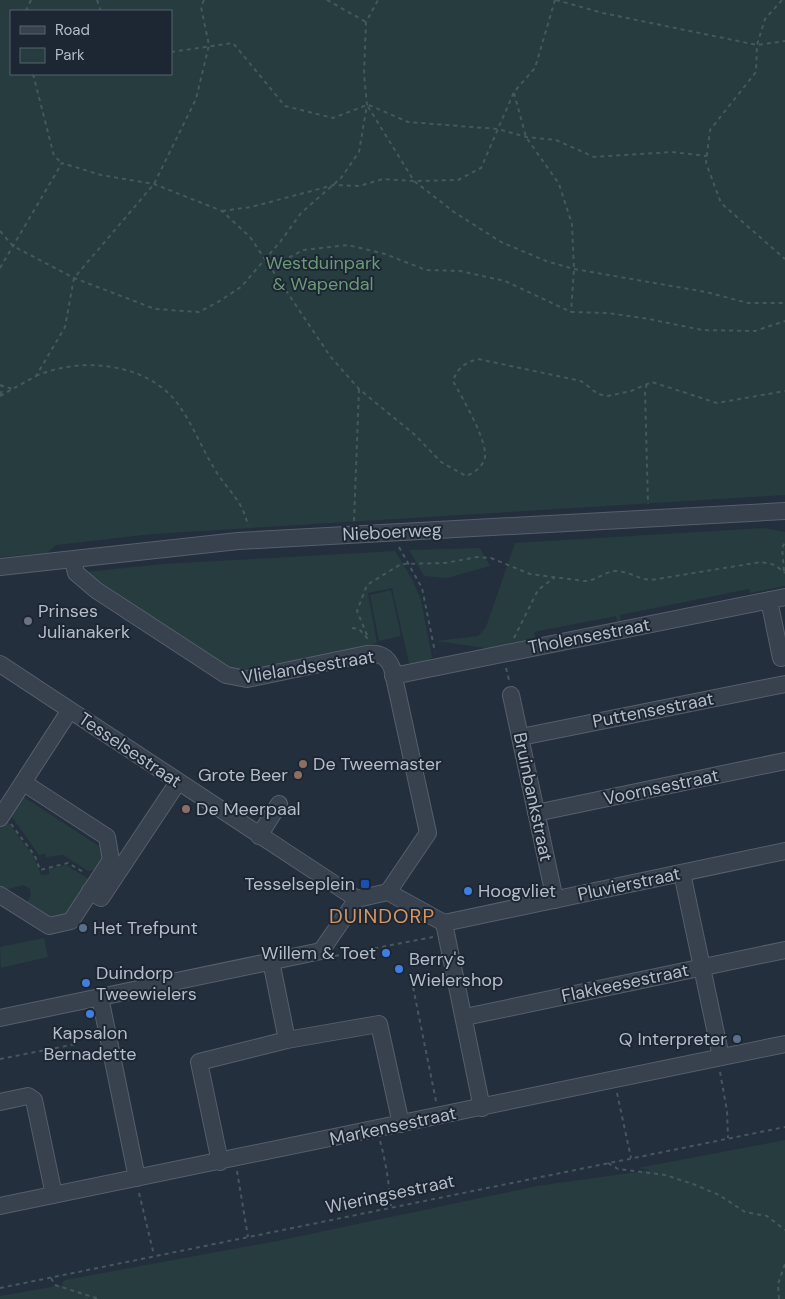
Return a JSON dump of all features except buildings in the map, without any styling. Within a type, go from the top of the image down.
[{"type":"street","name":"Nieboerweg","points":[[0,567],[250,541],[785,511]]},
{"type":"street","name":"Vlielandsestraat","points":[[73,560],[76,573],[96,590],[226,676],[247,679],[373,654],[386,658],[393,676]]},
{"type":"street","name":"Tholensestraat","points":[[393,676],[777,598]]},
{"type":"street","points":[[777,598],[781,658]]},
{"type":"street","name":"Tesselsestraat","points":[[0,664],[357,899]]},
{"type":"street","points":[[0,1018],[321,951],[357,899],[388,892],[428,833],[393,676]]},
{"type":"street","name":"Puttensestraat","points":[[521,737],[785,684]]},
{"type":"street","name":"Bruinbankstraat","points":[[510,690],[555,900]]},
{"type":"street","points":[[2,816],[70,710]]},
{"type":"street","name":"Voornsestraat","points":[[536,813],[785,761]]},
{"type":"street","points":[[94,886],[101,898],[178,782]]},
{"type":"street","points":[[0,894],[48,926],[71,921],[111,860],[107,837],[24,783]]},
{"type":"street","points":[[259,836],[280,804]]},
{"type":"street","name":"Pluvierstraat","points":[[446,929],[555,900],[785,851]]},
{"type":"street","points":[[682,873],[719,1057]]},
{"type":"street","points":[[388,892],[446,929],[482,1108]]},
{"type":"street","name":"Flakkeesestraat","points":[[465,1017],[785,950]]},
{"type":"street","points":[[271,962],[287,1040]]},
{"type":"street","points":[[100,997],[137,1178]]},
{"type":"street","points":[[228,1160],[199,1062],[287,1040],[379,1024],[401,1124]]},
{"type":"street","name":"Markensestraat","points":[[0,1206],[614,1081],[785,1044]]},
{"type":"street","points":[[0,1102],[28,1096],[34,1100],[54,1196]]},
{"type":"path","points":[[36,376],[65,327],[74,278],[154,184],[196,99],[209,44],[201,7],[204,0]]},
{"type":"path","points":[[326,0],[366,22]]},
{"type":"path","points":[[0,231],[13,246],[74,278],[154,310],[199,312],[241,287],[265,260],[301,213],[334,185],[359,152],[367,105],[364,74],[366,22],[378,0]]},
{"type":"path","points":[[222,210],[251,207],[334,185],[359,186],[383,179],[414,182],[458,180],[481,168],[514,92],[536,68],[555,0],[603,13],[757,45],[785,41]]},
{"type":"path","points":[[782,0],[765,19],[757,45],[756,72],[710,130],[706,163],[721,204],[785,259]]},
{"type":"path","points":[[172,52],[209,44],[233,43],[285,106],[333,118],[367,105],[408,122],[498,129],[526,137],[556,140],[594,157],[672,152],[707,156]]},
{"type":"path","points":[[33,75],[54,156],[62,163],[101,175],[154,184],[222,210],[250,237],[330,356],[359,389],[415,435],[441,462],[466,476],[484,462],[486,452],[482,436],[453,381],[456,371],[465,363],[478,359],[581,381],[598,394],[608,396],[631,391],[652,382],[717,403],[785,391]]},
{"type":"path","points":[[514,92],[526,137],[559,184],[572,224],[574,269],[572,312]]},
{"type":"path","points":[[367,105],[414,182],[454,212],[500,242],[546,261],[574,269],[706,292],[748,303],[785,303]]},
{"type":"path","points":[[0,268],[62,163]]},
{"type":"path","points":[[265,260],[290,257],[303,250],[348,245],[385,254],[426,270],[460,271],[505,281],[572,312],[608,313],[702,330],[755,331],[785,321]]},
{"type":"path","points":[[13,389],[1,385],[1,395],[13,389],[36,376],[56,368],[86,364],[111,367],[139,375],[163,388],[174,400],[200,439],[214,469],[233,492],[245,513],[250,541]]},
{"type":"path","points":[[647,384],[645,390],[648,510]]},
{"type":"path","points":[[354,526],[359,389]]},
{"type":"path","points":[[784,572],[782,548],[785,542]]},
{"type":"path","points":[[398,545],[422,588],[438,668]]},
{"type":"path","points":[[373,654],[357,611],[367,585],[402,564],[445,563],[477,557],[491,558],[530,574],[592,581],[604,574],[622,572],[641,580],[651,580],[762,562],[776,565],[784,572]]},
{"type":"path","points":[[514,637],[538,590],[555,577]]},
{"type":"path","points":[[352,628],[359,629],[367,635]]},
{"type":"path","points":[[503,654],[510,690]]},
{"type":"path","points":[[2,816],[35,856],[40,870],[68,862],[94,886]]},
{"type":"path","points":[[321,951],[328,957],[446,929]]},
{"type":"path","points":[[438,1108],[412,982],[456,972]]},
{"type":"path","points":[[0,1059],[76,1044]]},
{"type":"path","points":[[719,1057],[727,1111],[728,1138]]},
{"type":"path","points":[[614,1081],[631,1158]]},
{"type":"path","name":"Wieringsestraat","points":[[0,1288],[391,1206],[785,1127]]},
{"type":"path","points":[[377,1129],[384,1165],[389,1176],[391,1206]]},
{"type":"path","points":[[228,1160],[248,1237]]},
{"type":"path","points":[[607,1163],[618,1169],[664,1175],[694,1184],[719,1195],[746,1212],[767,1216],[785,1230]]},
{"type":"path","points":[[137,1178],[142,1211],[147,1218],[154,1255]]},
{"type":"path","points":[[779,1299],[778,1284],[785,1264]]},
{"type":"path","points":[[51,1278],[54,1286],[99,1299]]},
{"type":"green space","name":"Westduinpark & Wapendal","points":[[0,0],[785,0],[785,495],[153,534],[56,545],[47,553],[0,557]]},
{"type":"green space","points":[[764,528],[785,532],[785,586],[750,593],[749,589],[620,615],[621,625],[618,626],[616,616],[534,632],[536,642],[492,649],[436,641],[478,636],[486,627],[515,543]]},
{"type":"green space","points":[[480,548],[490,566],[447,578],[424,576],[409,550]]},
{"type":"green space","points":[[395,551],[413,581],[421,600],[432,657],[429,662],[409,663],[392,588],[368,593],[377,643],[277,665],[233,671],[86,572],[163,564]]},
{"type":"green space","points":[[391,590],[401,636],[379,641],[370,595]]},
{"type":"green space","points":[[22,796],[102,848],[103,862],[98,869],[88,871],[63,855],[46,857],[45,853],[39,855],[10,814]]},
{"type":"green space","points":[[5,818],[34,857],[41,875],[49,874],[49,869],[66,865],[92,881],[80,893],[62,919],[52,922],[26,904],[31,895],[30,889],[23,885],[5,890],[0,886],[0,825]]},
{"type":"green space","points":[[44,938],[48,957],[1,968],[0,947]]},
{"type":"green space","points":[[785,1140],[785,1299],[0,1299],[0,1296],[63,1285],[62,1283],[65,1280],[282,1240],[537,1186],[651,1170],[638,1168]]},
{"type":"place","name":"Prinses Julianakerk","points":[[28,621]]},
{"type":"place","name":"De Tweemaster","points":[[303,764]]},
{"type":"place","name":"Grote Beer","points":[[298,775]]},
{"type":"place","name":"De Meerpaal","points":[[186,809]]},
{"type":"place","name":"Tesselseplein","points":[[365,884]]},
{"type":"place","name":"Hoogvliet","points":[[468,891]]},
{"type":"place","name":"Het Trefpunt","points":[[83,928]]},
{"type":"place","name":"Willem & Toet","points":[[386,953]]},
{"type":"place","name":"Berry's Wielershop","points":[[399,969]]},
{"type":"place","name":"Duindorp Tweewielers","points":[[86,983]]},
{"type":"place","name":"Kapsalon Bernadette","points":[[90,1014]]},
{"type":"place","name":"Q Interpreter","points":[[737,1039]]},
{"type":"district","name":"DUINDORP","points":[[382,916]]}]
